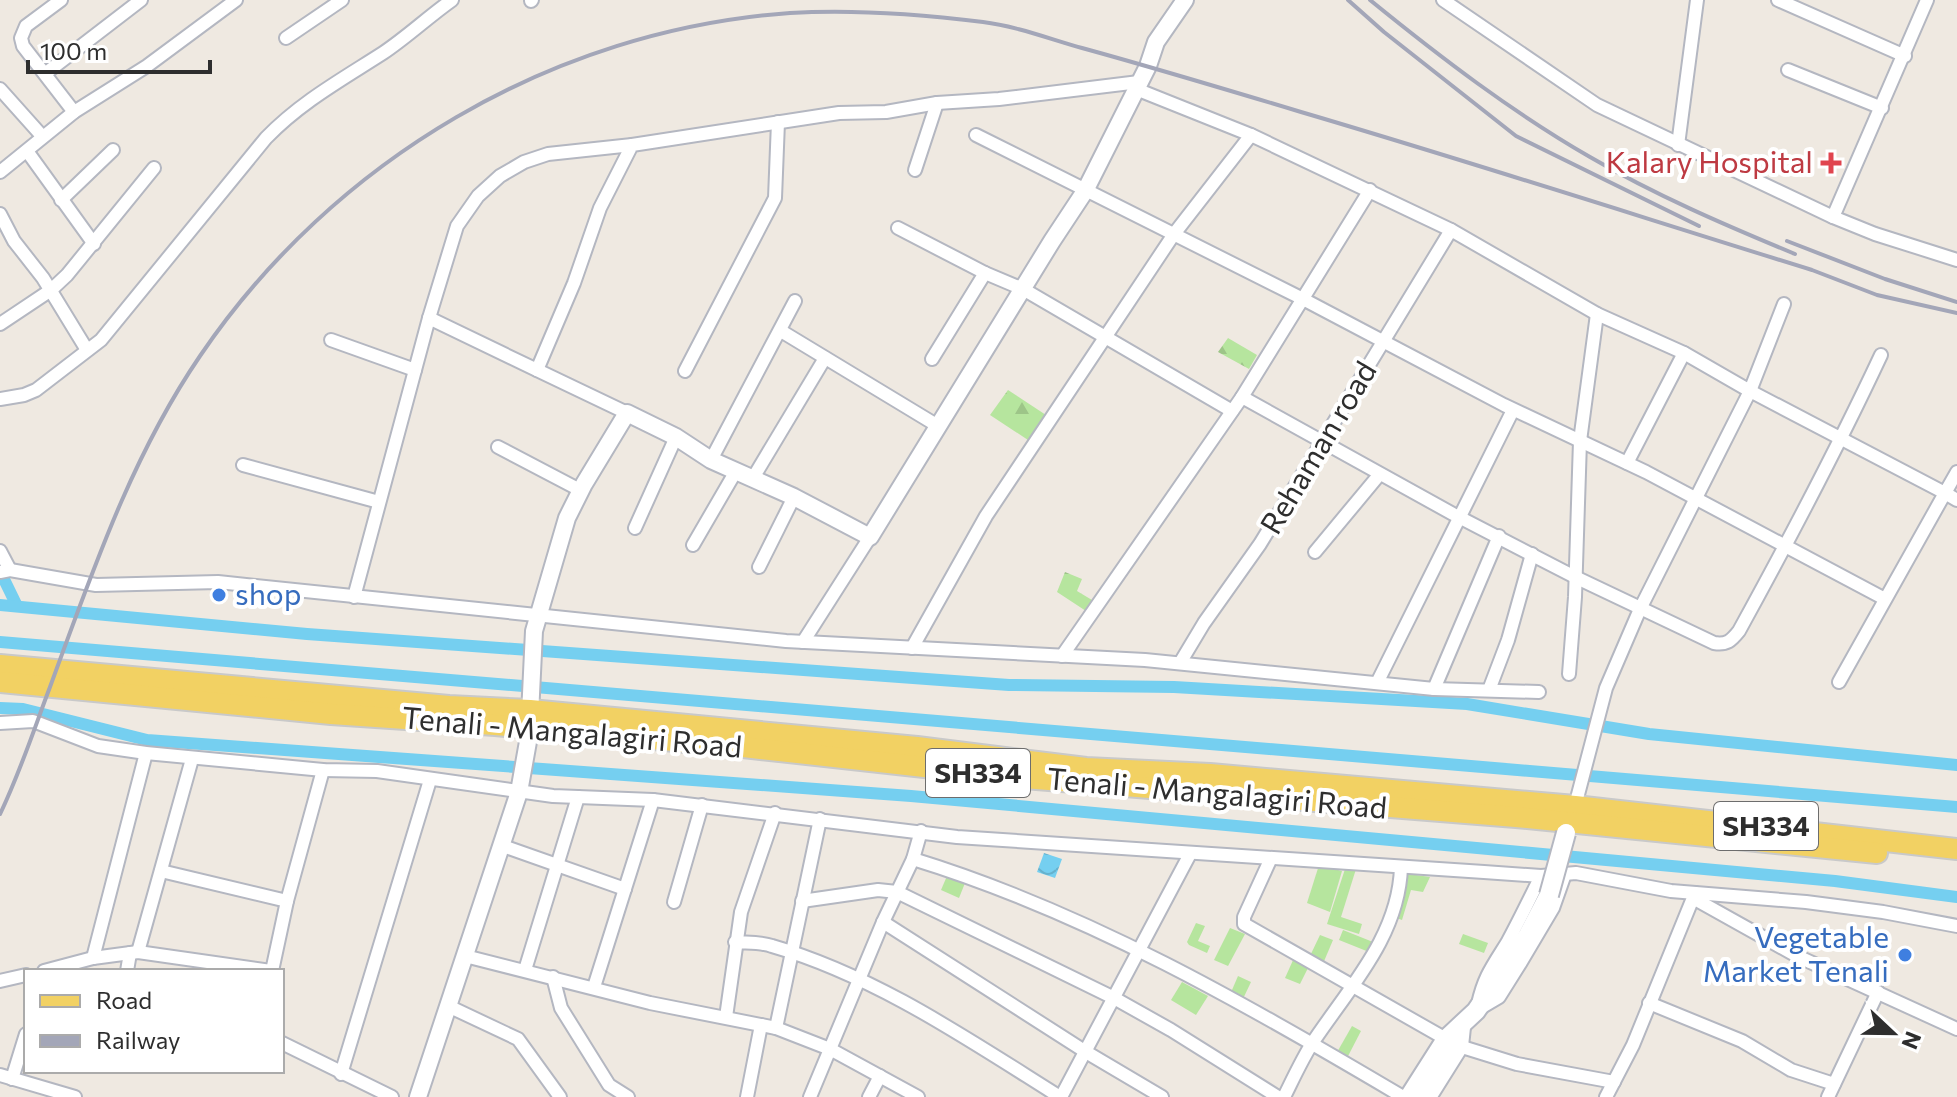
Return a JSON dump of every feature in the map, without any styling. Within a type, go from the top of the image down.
[{"type":"main road","name":"SH334","points":[[0,665],[419,704],[529,719],[917,747],[1086,768],[1210,774],[1950,855]]},
{"type":"main road","name":"Tenali - Mangalagiri Road","points":[[0,682],[331,714],[529,719]]},
{"type":"main road","points":[[1406,1097],[1476,1011],[1528,935],[1549,895],[1572,813]]},
{"type":"main road","points":[[1427,1097],[1456,1037]]},
{"type":"street","points":[[61,0],[26,26],[22,32],[23,46],[74,112]]},
{"type":"street","points":[[46,73],[141,0]]},
{"type":"street","points":[[0,172],[74,112],[147,66],[236,0]]},
{"type":"street","points":[[286,38],[342,0]]},
{"type":"street","points":[[0,399],[36,390],[101,340],[266,138],[289,115],[319,92],[382,54],[435,5],[452,0]]},
{"type":"street","points":[[1443,0],[1597,105],[1833,217],[1875,234],[1955,256]]},
{"type":"street","points":[[1678,145],[1697,0]]},
{"type":"street","points":[[1778,0],[1905,56]]},
{"type":"street","points":[[1833,217],[1927,0]]},
{"type":"street","points":[[803,642],[1085,191],[1178,2]]},
{"type":"street","points":[[1788,70],[1882,108]]},
{"type":"street","points":[[354,597],[457,226],[478,196],[500,176],[524,162],[548,154],[632,145],[839,113],[886,112],[937,103],[1137,85],[1451,230],[1597,314],[1684,353],[1951,496]]},
{"type":"street","points":[[1,91],[42,136]]},
{"type":"street","points":[[915,170],[937,103]]},
{"type":"street","points":[[685,371],[775,198],[778,122]]},
{"type":"street","points":[[976,135],[1301,298],[1513,410],[1627,463],[1885,599]]},
{"type":"street","points":[[912,648],[986,516],[1174,234],[1251,135]]},
{"type":"street","points":[[537,370],[574,283],[600,208],[632,145]]},
{"type":"street","points":[[61,200],[113,150]]},
{"type":"street","points":[[27,151],[94,244]]},
{"type":"street","points":[[0,324],[51,290],[94,244],[154,168]]},
{"type":"street","points":[[1062,656],[1242,397],[1370,190]]},
{"type":"street","points":[[0,214],[22,253],[51,290],[87,350]]},
{"type":"street","points":[[898,228],[1023,289],[1232,411]]},
{"type":"street","name":"Rehaman road","points":[[1180,663],[1260,544],[1451,230]]},
{"type":"street","points":[[932,359],[985,273]]},
{"type":"street","points":[[711,460],[795,301]]},
{"type":"street","points":[[1572,813],[1606,688],[1640,609],[1750,391],[1784,304]]},
{"type":"street","points":[[1569,674],[1580,441],[1597,314]]},
{"type":"street","points":[[429,318],[676,437],[711,460],[794,497],[870,537]]},
{"type":"street","points":[[781,331],[938,426]]},
{"type":"street","points":[[331,340],[415,370]]},
{"type":"street","points":[[1627,463],[1684,353]]},
{"type":"street","points":[[1242,397],[1379,475],[1575,577],[1714,643],[1723,644],[1731,641],[1785,548],[1842,439],[1881,355]]},
{"type":"street","points":[[753,478],[825,358]]},
{"type":"street","points":[[1377,683],[1513,410]]},
{"type":"street","points":[[418,1097],[520,787],[536,624],[567,518],[580,490],[627,413]]},
{"type":"street","points":[[635,528],[676,437]]},
{"type":"street","points":[[498,447],[580,490]]},
{"type":"street","points":[[243,465],[379,502]]},
{"type":"street","points":[[693,545],[736,471]]},
{"type":"street","points":[[1839,682],[1885,599],[1951,496],[1957,472]]},
{"type":"street","points":[[1315,552],[1379,475]]},
{"type":"street","points":[[759,567],[794,497]]},
{"type":"street","points":[[1434,689],[1499,536]]},
{"type":"street","points":[[0,551],[7,571],[96,585],[218,582],[354,597],[536,624],[1180,663],[1434,689],[1539,692]]},
{"type":"street","points":[[1489,690],[1508,640],[1532,554]]},
{"type":"street","points":[[0,723],[33,721],[98,746],[192,759],[323,770],[377,771],[430,780],[520,787],[578,797],[653,800],[775,813],[957,837],[1541,876],[1576,873],[1694,895],[1806,902],[1957,926]]},
{"type":"street","points":[[93,958],[146,753]]},
{"type":"street","points":[[128,969],[161,871],[192,759]]},
{"type":"street","points":[[272,969],[287,901],[323,770]]},
{"type":"street","points":[[341,1074],[430,780]]},
{"type":"street","points":[[525,970],[578,797]]},
{"type":"street","points":[[594,987],[653,800]]},
{"type":"street","points":[[674,902],[702,805]]},
{"type":"street","points":[[726,1017],[741,912],[775,813]]},
{"type":"street","points":[[776,1028],[820,819]]},
{"type":"street","points":[[810,1097],[883,922],[913,859],[921,831]]},
{"type":"street","points":[[503,846],[625,889]]},
{"type":"street","points":[[735,942],[770,945],[860,980],[968,1040],[1060,1097],[1190,854]]},
{"type":"street","points":[[1271,858],[1246,910],[1244,924],[1356,986],[1517,1064],[1614,1082]]},
{"type":"street","points":[[913,859],[968,876],[1139,951],[1406,1097]]},
{"type":"street","points":[[802,901],[878,890],[897,892],[1114,998],[1281,1097],[1312,1043],[1356,986],[1380,942],[1396,900],[1401,867]]},
{"type":"street","points":[[161,871],[287,901]]},
{"type":"street","points":[[1476,1011],[1499,997],[1553,908],[1565,874]]},
{"type":"street","points":[[1476,1011],[1481,985],[1541,876]]},
{"type":"street","points":[[1694,895],[1797,956],[1957,1029]]},
{"type":"street","points":[[1606,1097],[1694,895]]},
{"type":"street","points":[[883,922],[1162,1097]]},
{"type":"street","points":[[52,969],[93,958],[134,952],[257,969]]},
{"type":"street","points":[[465,956],[650,1003],[776,1028],[830,1049],[918,1097]]},
{"type":"street","points":[[0,981],[24,975]]},
{"type":"street","points":[[553,977],[561,1008],[614,1090],[628,1097]]},
{"type":"street","points":[[1828,1097],[1878,992]]},
{"type":"street","points":[[1649,1003],[1742,1041],[1791,1070],[1834,1084]]},
{"type":"street","points":[[448,1006],[518,1039],[560,1097]]},
{"type":"street","points":[[747,1097],[761,1025]]},
{"type":"street","points":[[24,1038],[6,1077],[75,1097]]},
{"type":"street","points":[[284,1044],[392,1097]]},
{"type":"street","points":[[869,1097],[880,1076]]},
{"type":"green space","points":[[1228,338],[1257,355],[1249,369],[1218,352]]},
{"type":"green space","points":[[1008,390],[1046,415],[1028,440],[990,415]]},
{"type":"green space","points":[[1065,572],[1082,579],[1077,591],[1092,600],[1086,611],[1057,592]]},
{"type":"green space","points":[[1319,865],[1342,871],[1330,912],[1307,903]]},
{"type":"green space","points":[[1346,866],[1356,869],[1341,917],[1362,924],[1359,934],[1327,924]]},
{"type":"green space","points":[[1402,873],[1430,877],[1423,892],[1411,890],[1402,920],[1391,916]]},
{"type":"green space","points":[[947,876],[965,883],[959,898],[941,890]]},
{"type":"green space","points":[[1196,923],[1205,926],[1198,941],[1210,946],[1207,953],[1187,942]]},
{"type":"green space","points":[[1230,928],[1245,934],[1228,966],[1214,960]]},
{"type":"green space","points":[[1343,930],[1373,942],[1369,952],[1339,940]]},
{"type":"green space","points":[[1463,934],[1488,943],[1484,953],[1459,944]]},
{"type":"green space","points":[[1320,935],[1333,940],[1322,966],[1309,958]]},
{"type":"green space","points":[[1294,958],[1310,964],[1300,984],[1285,978]]},
{"type":"green space","points":[[1238,976],[1251,982],[1241,1003],[1229,997]]},
{"type":"green space","points":[[1182,982],[1208,996],[1196,1015],[1171,1000]]},
{"type":"green space","points":[[1352,1026],[1361,1031],[1346,1060],[1336,1054]]},
{"type":"water","points":[[1044,853],[1062,859],[1055,878],[1037,872]]},
{"type":"waterway","points":[[0,571],[17,606]]},
{"type":"waterway","points":[[0,605],[307,634],[1009,685],[1174,687],[1467,704],[1649,734],[1957,765]]},
{"type":"waterway","points":[[0,642],[1957,807]]},
{"type":"waterway","points":[[0,708],[23,709],[147,740],[911,796],[1835,881],[1957,897]]},
{"type":"railway","points":[[1348,0],[1516,136],[1699,226]]},
{"type":"railway","points":[[1370,0],[1477,83],[1590,157],[1665,197],[1795,254]]},
{"type":"railway","points":[[0,814],[133,475],[175,395],[200,356],[254,286],[315,222],[383,166],[456,117],[534,77],[617,46],[702,25],[790,13],[886,13],[995,24],[1429,150],[1812,270],[1877,295],[1957,313]]},
{"type":"railway","points":[[1787,241],[1885,279],[1957,302]]},
{"type":"place","name":"Kalary Hospital","points":[[1831,163]]},
{"type":"place","name":"shop","points":[[219,595]]},
{"type":"place","name":"Vegetable Market Tenali","points":[[1905,955]]}]
